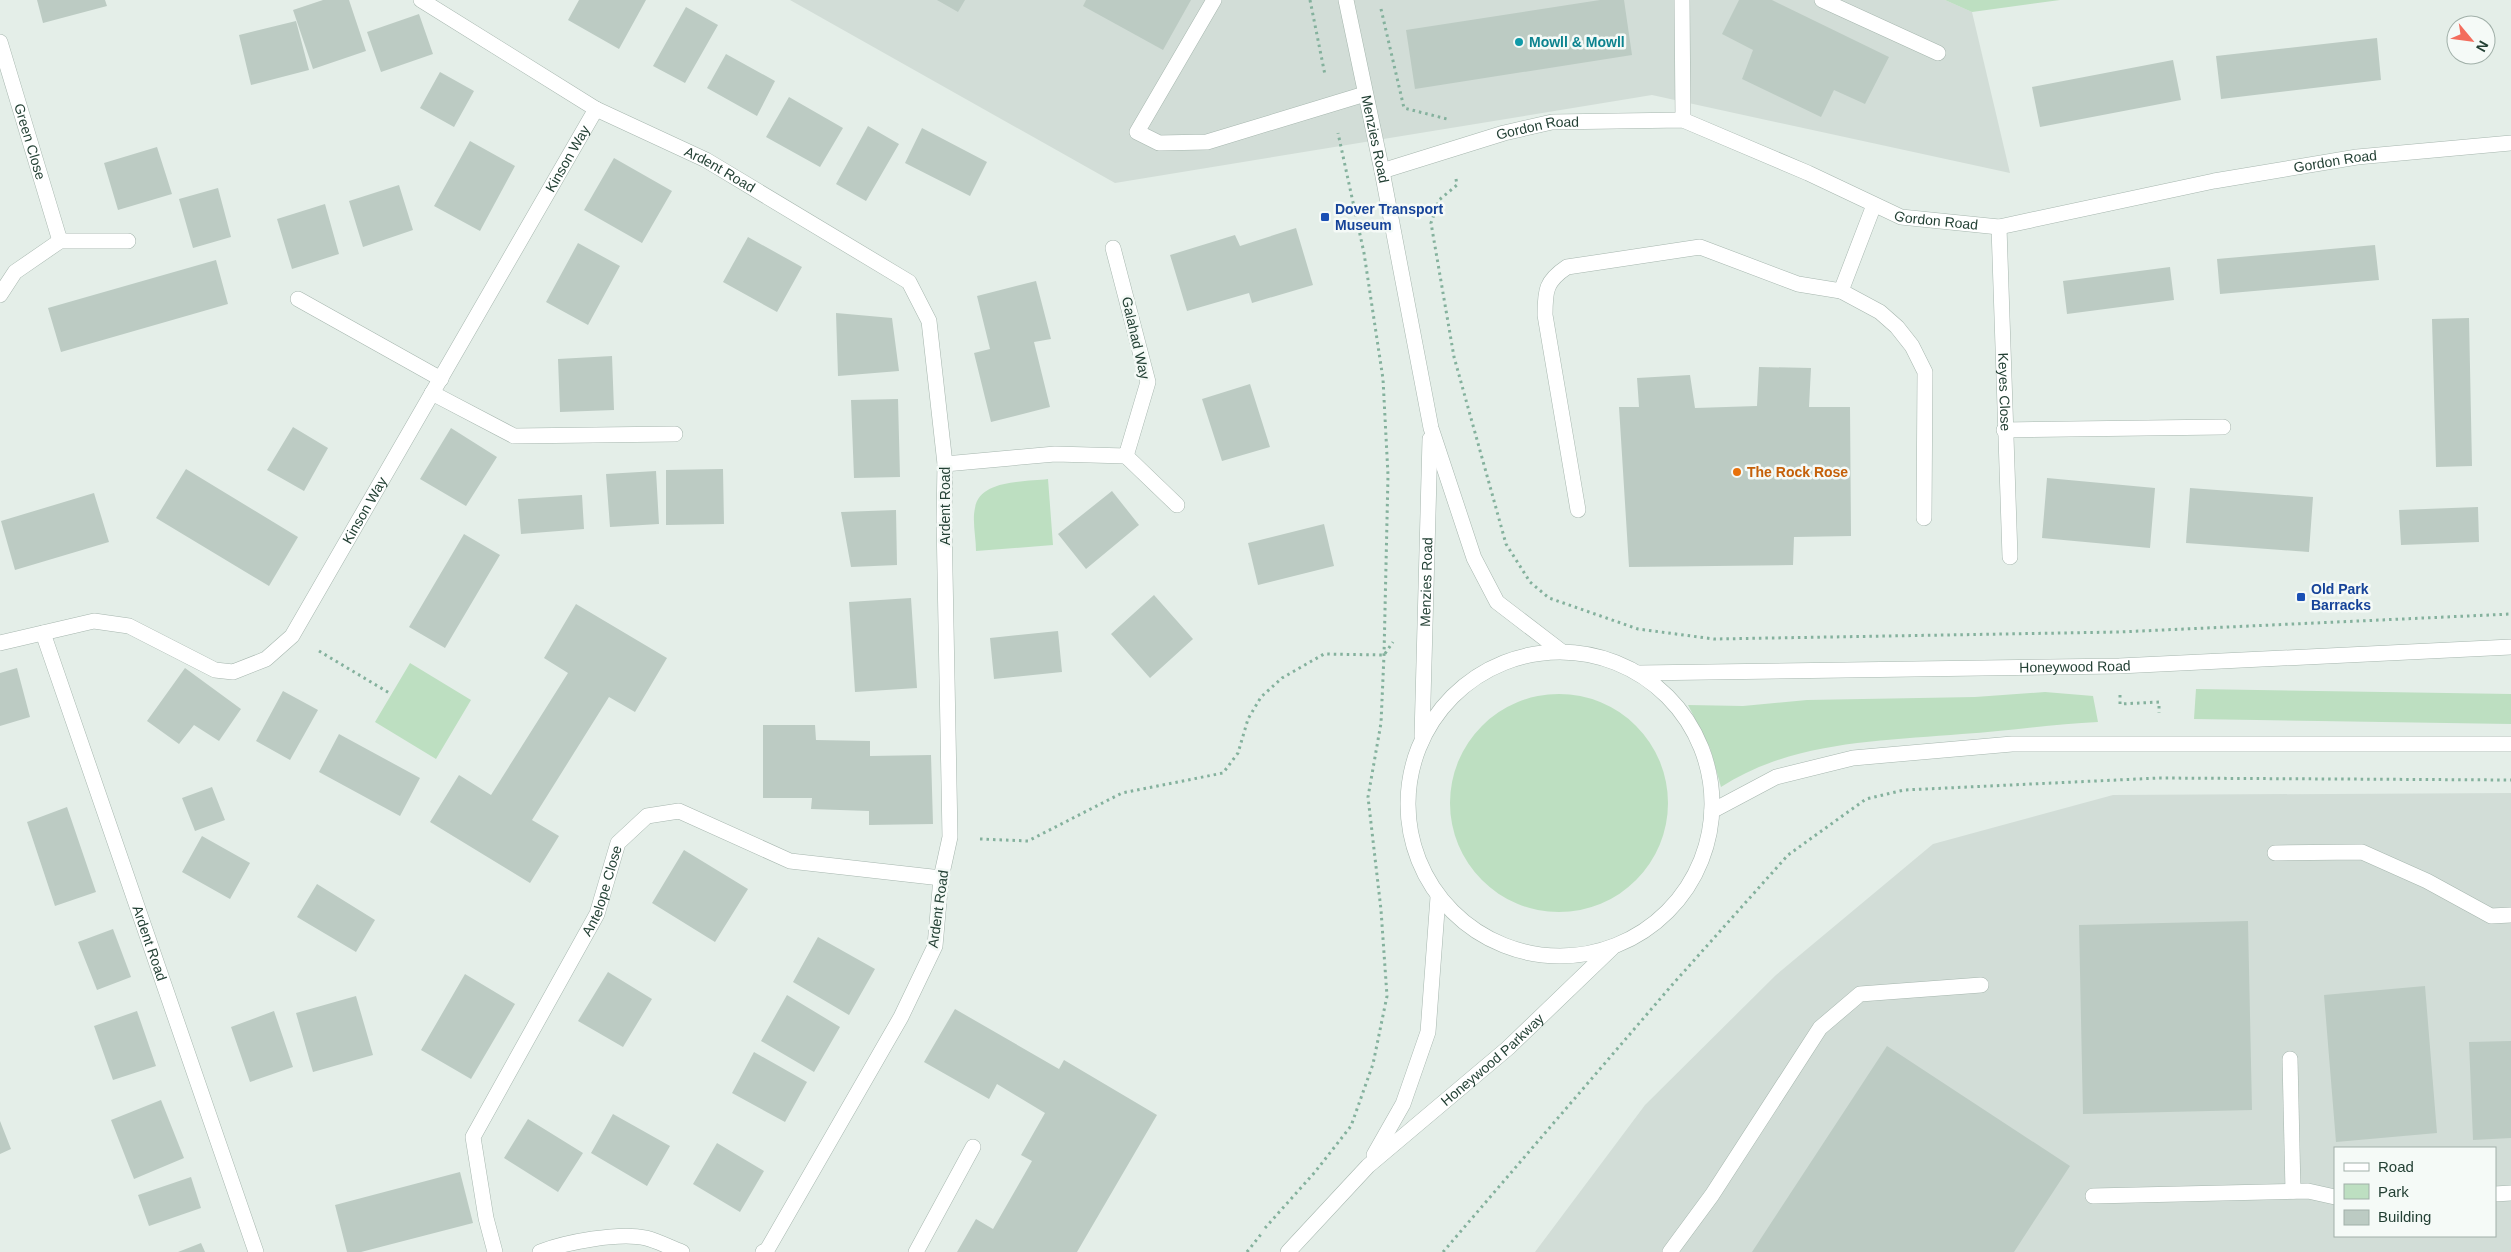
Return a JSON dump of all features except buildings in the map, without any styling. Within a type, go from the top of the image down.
[{"type":"street","name":"Ardent Road","points":[[421,0],[596,109],[706,160],[908,282],[929,320],[945,464],[944,519],[950,837],[941,878],[935,946],[901,1017],[766,1251]]},
{"type":"street","points":[[1214,0],[1137,132],[1158,143],[1207,142],[1365,94]]},
{"type":"street","name":"Menzies Road","points":[[1346,0],[1382,170],[1431,428],[1474,558],[1498,602],[1561,651]]},
{"type":"street","points":[[1682,0],[1683,120]]},
{"type":"street","points":[[1822,0],[1938,53]]},
{"type":"street","name":"Green Close","points":[[0,42],[60,241]]},
{"type":"street","name":"Kinson Way","points":[[0,643],[94,621],[128,626],[215,670],[233,672],[266,659],[292,636],[596,109]]},
{"type":"street","name":"Gordon Road","points":[[1382,170],[1454,150],[1504,133],[1552,122],[1683,120],[1808,173],[1901,217],[1999,227],[2214,181],[2357,157],[2511,143]]},
{"type":"street","points":[[1841,291],[1874,205]]},
{"type":"street","name":"Keyes Close","points":[[1999,227],[2004,430],[2010,557]]},
{"type":"street","points":[[0,295],[16,272],[60,241],[128,241]]},
{"type":"street","name":"Galahad Way","points":[[1113,248],[1148,382],[1126,456]]},
{"type":"street","points":[[1578,510],[1545,315],[1545,291],[1556,275],[1567,267],[1700,248],[1798,284],[1841,291],[1880,312],[1897,327],[1912,346],[1925,372],[1924,518]]},
{"type":"street","points":[[298,299],[441,380]]},
{"type":"street","points":[[432,394],[514,436],[675,434]]},
{"type":"street","points":[[2004,430],[2223,427]]},
{"type":"street","name":"Menzies Road","points":[[1422,737],[1431,428]]},
{"type":"street","points":[[945,464],[1055,454],[1126,456],[1178,505]]},
{"type":"street","name":"Ardent Road","points":[[43,633],[256,1252]]},
{"type":"street","name":"Honeywood Road","points":[[1639,673],[2119,666],[2511,647]]},
{"type":"street","points":[[1561,651],[1601,657],[1639,673],[1671,699],[1695,732],[1709,771],[1712,811],[1704,855],[1683,895],[1652,927],[1612,948],[1574,957],[1536,956],[1498,944],[1464,924],[1438,897],[1417,860],[1408,819],[1409,777],[1422,737],[1446,702],[1479,674],[1518,657],[1561,651]]},
{"type":"street","points":[[1712,811],[1776,777],[1853,758],[2012,744],[2158,743],[2333,746],[2511,744]]},
{"type":"street","name":"Antelope Close","points":[[495,1252],[486,1218],[473,1137],[597,914],[618,843],[647,816],[678,812],[790,861],[941,878]]},
{"type":"street","points":[[2275,854],[2362,852],[2427,881],[2491,916],[2511,915]]},
{"type":"street","name":"Honeywood Parkway","points":[[1368,1166],[1403,1104],[1428,1032],[1438,897]]},
{"type":"street","name":"Honeywood Parkway","points":[[1288,1252],[1368,1166],[1508,1048],[1612,948]]},
{"type":"street","points":[[1670,1252],[1712,1195],[1820,1028],[1860,994],[1981,985]]},
{"type":"street","points":[[2290,1059],[2293,1191]]},
{"type":"street","points":[[916,1252],[973,1146]]},
{"type":"street","points":[[2093,1196],[2308,1191],[2334,1197]]},
{"type":"street","points":[[2496,1194],[2511,1193]]},
{"type":"street","points":[[540,1252],[553,1247],[605,1237],[646,1238],[682,1252]]},
{"type":"path","points":[[1247,1252],[1351,1126],[1373,1064],[1387,996],[1380,902],[1368,797],[1381,723],[1384,655],[1388,475],[1383,379],[1364,253],[1310,0]]},
{"type":"path","points":[[1379,0],[1404,108],[1447,118],[1454,150],[1457,185],[1439,200],[1431,223],[1454,357],[1506,544],[1530,582],[1549,598],[1638,628],[1714,639],[2119,632],[2511,614]]},
{"type":"path","points":[[2119,632],[2120,704],[2159,702],[2159,778]]},
{"type":"path","points":[[292,636],[391,694]]},
{"type":"path","points":[[1384,655],[1395,640]]},
{"type":"path","points":[[950,837],[1028,841],[1122,793],[1223,773],[1238,753],[1248,719],[1261,697],[1282,678],[1324,654],[1384,655]]},
{"type":"path","points":[[1443,1252],[1672,985],[1788,855],[1866,799],[1904,790],[2159,778],[2511,780]]},
{"type":"shaded area","points":[[790,0],[1945,0],[1972,12],[2010,173],[1652,95],[1115,183]]},
{"type":"shaded area","points":[[2511,793],[2511,1252],[1535,1252],[1645,1105],[1776,975],[1933,844],[2113,795]]},
{"type":"green space","points":[[1945,0],[2060,0],[1972,12]]},
{"type":"green space","points":[[1048,479],[1053,545],[976,551],[974,513],[978,499],[985,492],[1005,484]]},
{"type":"green space","points":[[410,663],[471,700],[436,759],[375,722]]},
{"type":"green space","points":[[2196,689],[2511,694],[2511,724],[2194,719]]},
{"type":"green space","points":[[2045,692],[2093,696],[2098,722],[1837,746],[1777,760],[1748,772],[1721,787],[1710,748],[1688,705],[1743,706],[1807,700],[1975,697]]},
{"type":"green space","points":[[1548,694],[1570,694],[1591,698],[1611,707],[1628,718],[1644,734],[1655,751],[1664,771],[1668,803],[1664,835],[1660,845],[1650,864],[1628,888],[1611,899],[1591,908],[1570,912],[1548,912],[1527,908],[1507,899],[1490,888],[1474,872],[1463,855],[1454,835],[1450,814],[1450,792],[1454,771],[1463,751],[1474,734],[1490,718],[1507,707],[1527,698]]},
{"type":"place","name":"Mowll & Mowll","points":[[1519,42]]},
{"type":"place","name":"Dover Transport Museum","points":[[1325,217]]},
{"type":"place","name":"The Rock Rose","points":[[1737,472]]},
{"type":"place","name":"Old Park Barracks","points":[[2301,597]]}]
